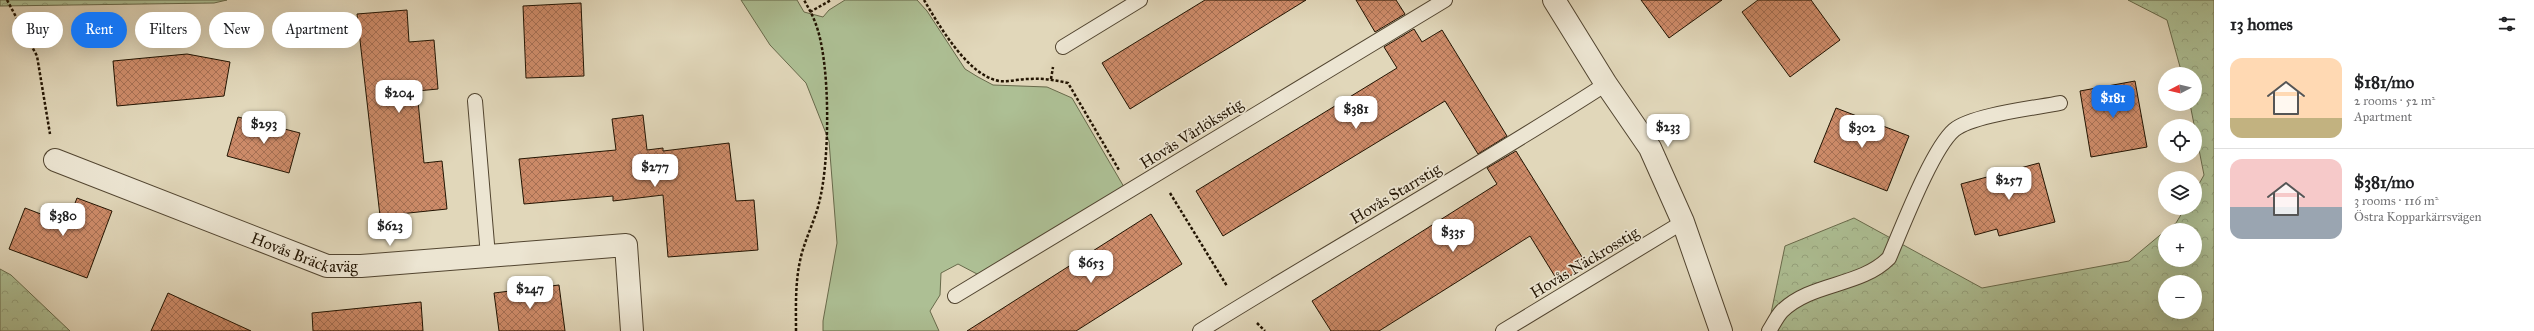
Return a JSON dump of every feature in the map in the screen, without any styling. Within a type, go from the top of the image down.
[{"type":"street","points":[[1555,0],[1606,84],[1650,148],[1683,222],[1721,331]]},
{"type":"street","name":"Hovås Bräckaväg","points":[[55,160],[327,266],[347,267],[626,245],[632,331]]},
{"type":"lane","points":[[1063,47],[1140,0]]},
{"type":"lane","name":"Hovås Vårlöksstig","points":[[955,296],[1445,0]]},
{"type":"lane","name":"Hovås Starrstig","points":[[1200,331],[1532,132],[1606,84]]},
{"type":"lane","points":[[475,101],[488,256]]},
{"type":"lane","points":[[1769,331],[1782,310],[1830,286],[1863,277],[1879,268],[1889,258],[1933,162],[1954,130],[1967,123],[1990,117],[2060,103]]},
{"type":"lane","name":"Hovås Näckrosstig","points":[[1503,331],[1683,222]]},
{"type":"path","points":[[7,0],[37,56],[55,160]]},
{"type":"path","points":[[796,331],[796,287],[800,260],[819,203],[827,147],[824,71],[819,36],[804,0]]},
{"type":"path","points":[[810,12],[831,0]]},
{"type":"path","points":[[924,0],[951,42],[968,61],[988,77],[999,81],[1051,79],[1068,83],[1130,191]]},
{"type":"path","points":[[1159,174],[1239,307]]},
{"type":"green space","points":[[0,0],[227,0],[214,3],[0,6]]},
{"type":"green space","points":[[741,0],[797,0],[804,12],[823,17],[829,10],[845,0],[917,0],[927,11],[965,69],[993,85],[1047,87],[1072,98],[1124,187],[984,273],[977,274],[958,264],[941,273],[940,295],[930,311],[939,331],[823,331],[823,321],[837,243],[829,141],[806,83],[770,45]]},
{"type":"green space","points":[[2128,0],[2214,0],[2214,331],[1770,331],[1769,323],[1785,246],[1854,218],[1982,288],[2129,261],[2158,237],[2158,267],[2202,267],[2202,223],[2176,223],[2181,215],[2202,215],[2202,179],[2204,175],[2202,163],[2202,119],[2193,119],[2191,111],[2202,111],[2202,67],[2180,67],[2167,20]]},
{"type":"green space","points":[[0,269],[11,275],[70,331],[0,331]]},
{"type":"building","points":[[1205,0],[1306,0],[1130,109],[1102,63]]},
{"type":"building","points":[[1356,0],[1396,0],[1405,14],[1375,32]]},
{"type":"building","points":[[1641,0],[1722,0],[1669,38]]},
{"type":"building","points":[[1758,0],[1811,0],[1840,40],[1790,77],[1742,12]]},
{"type":"building","points":[[581,3],[584,76],[526,78],[523,6]]},
{"type":"building","points":[[407,10],[409,42],[434,40],[438,89],[417,91],[424,163],[442,161],[447,209],[380,216],[361,48],[362,14]]},
{"type":"building","points":[[1414,29],[1422,42],[1442,30],[1507,136],[1478,154],[1445,101],[1223,236],[1196,191],[1397,68],[1384,47]]},
{"type":"building","points":[[187,54],[230,62],[224,96],[117,106],[113,61]]},
{"type":"building","points":[[2135,81],[2147,147],[2091,157],[2080,91]]},
{"type":"building","points":[[1836,108],[1909,136],[1887,191],[1814,162]]},
{"type":"building","points":[[643,115],[647,150],[663,148],[663,151],[729,143],[736,201],[754,200],[758,250],[668,257],[663,195],[613,201],[613,196],[524,204],[519,159],[616,150],[612,119]]},
{"type":"building","points":[[238,117],[300,133],[289,173],[227,156]]},
{"type":"building","points":[[1516,151],[1587,265],[1559,283],[1530,236],[1379,331],[1331,331],[1312,301],[1497,184],[1487,168]]},
{"type":"building","points":[[2039,163],[2055,222],[1999,236],[1997,229],[1975,235],[1961,184]]},
{"type":"building","points":[[77,198],[112,211],[87,278],[9,249],[25,208],[67,224]]},
{"type":"building","points":[[1151,214],[1182,264],[1076,331],[967,331]]},
{"type":"building","points":[[559,285],[565,331],[499,331],[494,293]]},
{"type":"building","points":[[168,293],[251,331],[151,331]]},
{"type":"building","points":[[421,302],[423,331],[313,331],[312,313]]}]
